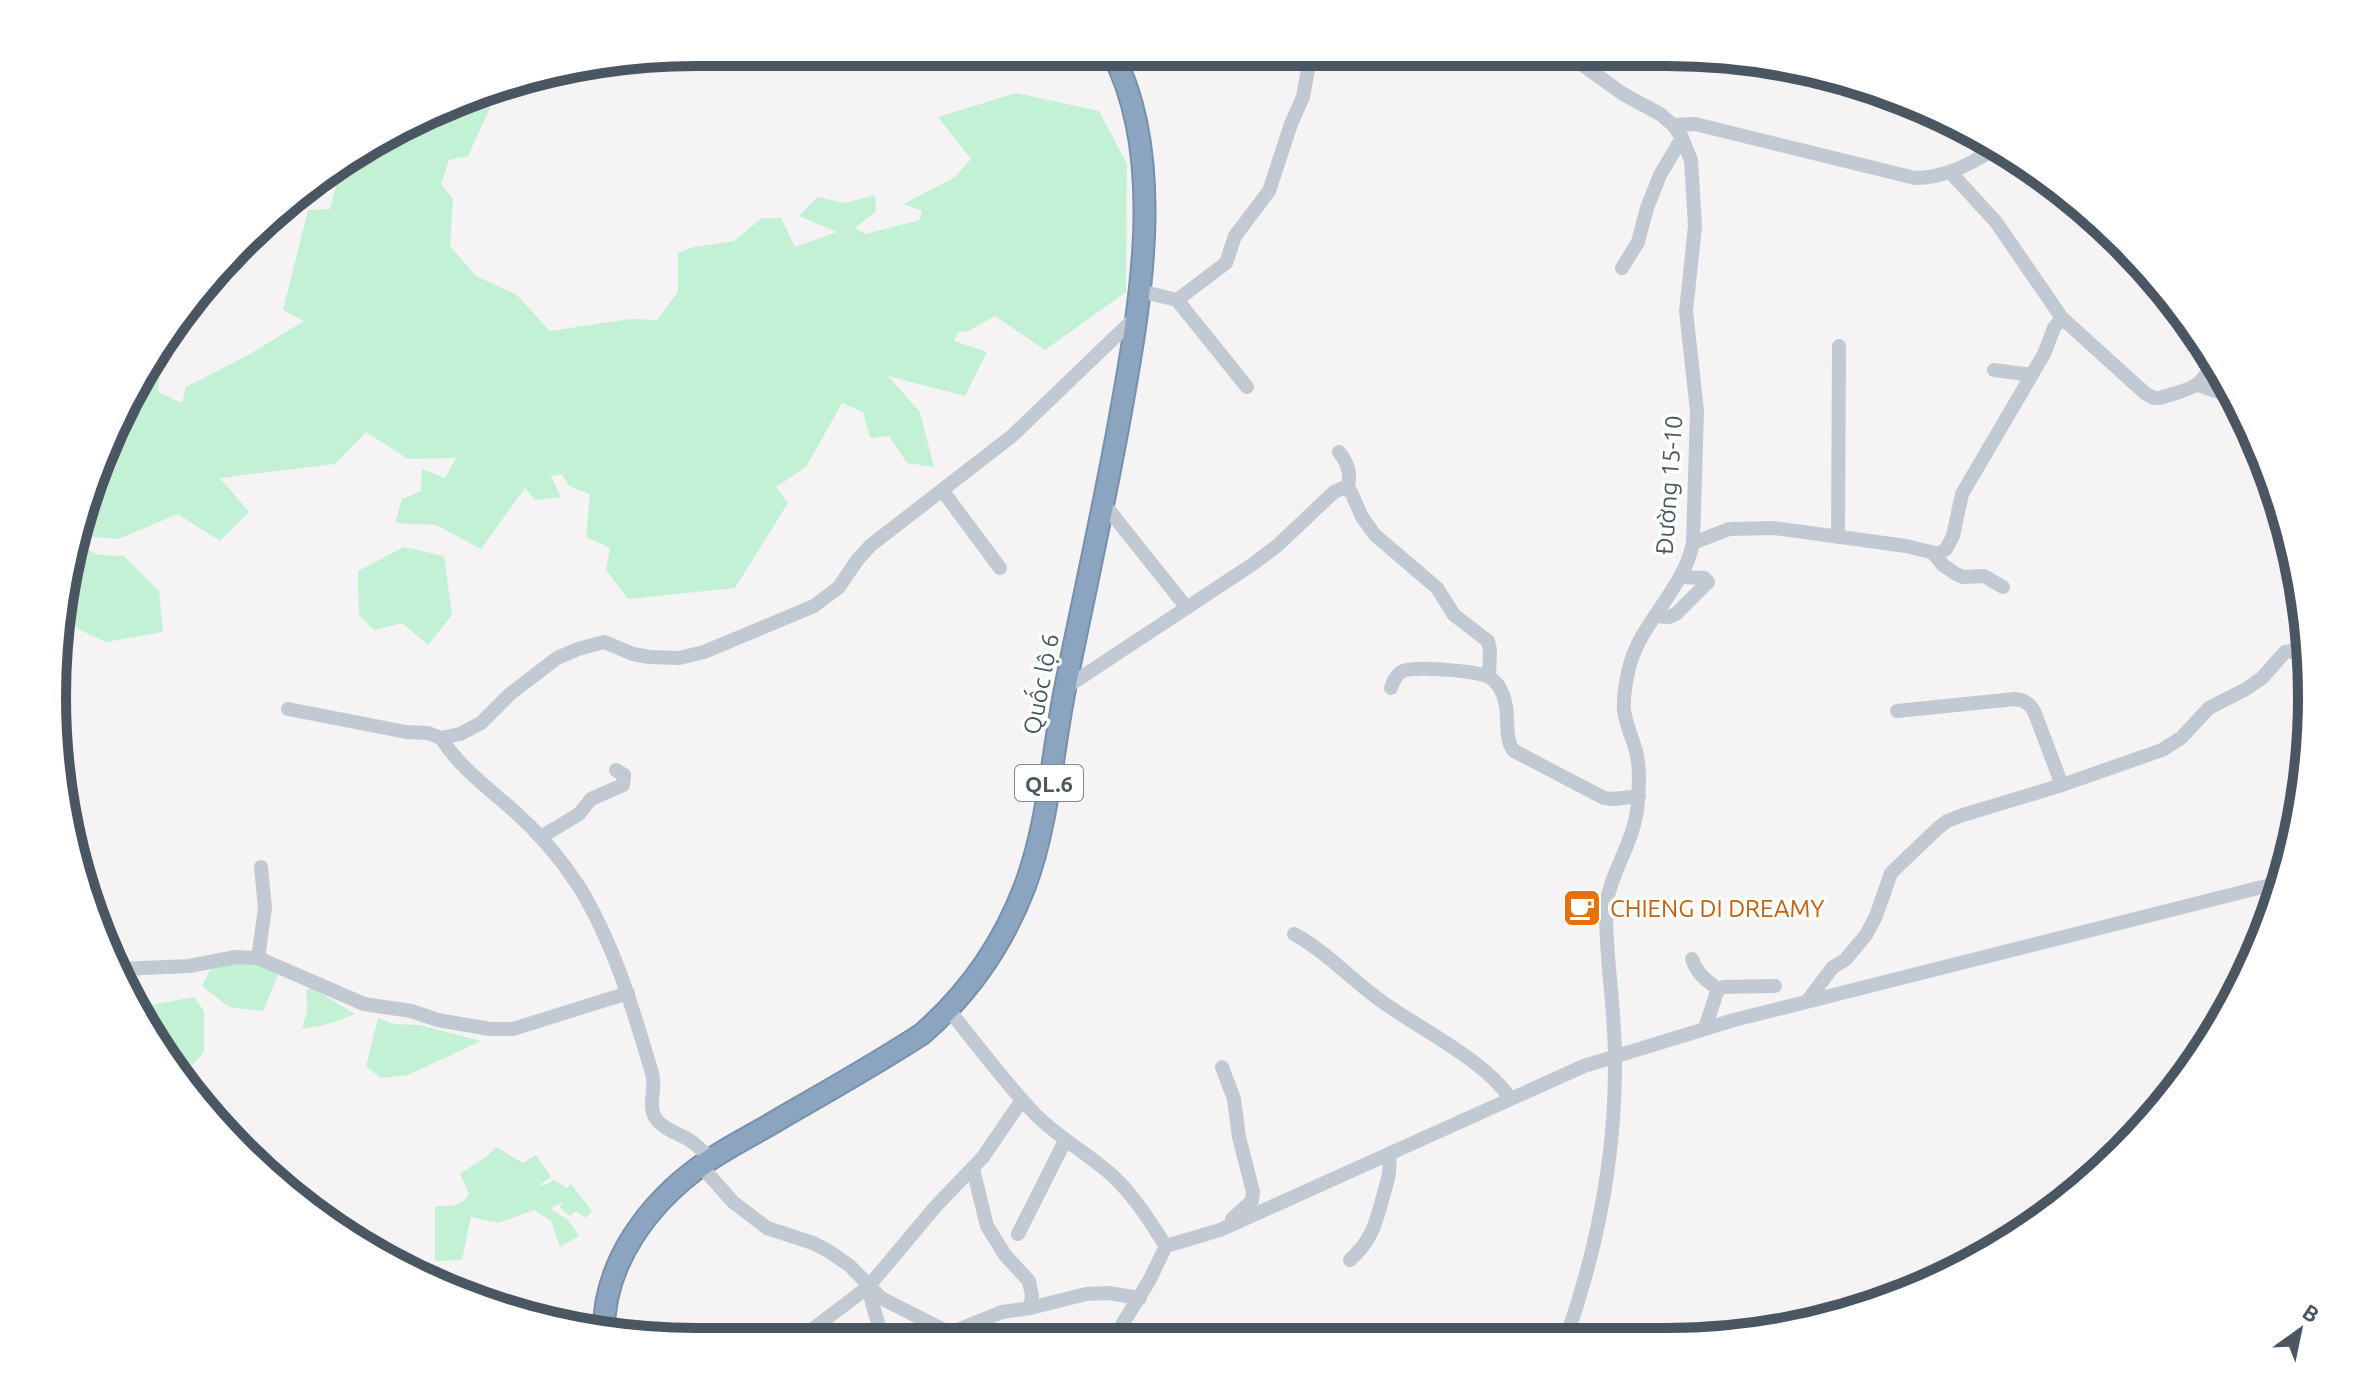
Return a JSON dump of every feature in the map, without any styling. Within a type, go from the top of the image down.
[{"type":"highway","name":"Quốc lộ 6","points":[[604,1321],[605,1298],[622,1254],[659,1202],[706,1163],[922,1034],[949,1010],[976,978],[994,950],[1025,886],[1040,835],[1065,688],[1104,504],[1138,315],[1143,229],[1142,165],[1131,100],[1117,66]]},
{"type":"street","points":[[1177,300],[1226,263],[1235,236],[1266,197],[1303,97],[1309,66]]},
{"type":"street","points":[[1584,66],[1623,94],[1660,114],[1678,132]]},
{"type":"street","points":[[1622,268],[1638,242],[1647,208],[1678,132],[1695,124],[1906,177],[1951,173],[1987,153]]},
{"type":"street","name":"Đường 15-10","points":[[1569,1328],[1600,1209],[1614,1112],[1615,1056],[1606,905],[1611,885],[1631,840],[1639,796],[1639,765],[1626,719],[1624,694],[1634,653],[1681,577],[1693,543],[1697,411],[1686,311],[1695,202],[1691,160],[1678,132]]},
{"type":"street","points":[[1951,173],[1996,222],[2062,318],[2146,394],[2160,398],[2198,385],[2207,372]]},
{"type":"street","points":[[1140,291],[1177,300],[1247,387]]},
{"type":"street","points":[[441,738],[468,731],[481,723],[557,658],[578,649],[604,642],[633,654],[679,658],[704,652],[814,606],[839,587],[871,545],[1012,436],[1138,315]]},
{"type":"street","points":[[1693,543],[1716,532],[1735,528],[1791,529],[1939,554],[1943,552],[1953,536],[1962,494],[2044,354],[2050,334],[2062,318]]},
{"type":"street","points":[[1838,537],[1839,346]]},
{"type":"street","points":[[1994,370],[2032,375]]},
{"type":"street","points":[[2198,385],[2218,392]]},
{"type":"street","points":[[1339,452],[1348,466],[1350,482],[1347,489]]},
{"type":"street","points":[[1065,688],[1270,552],[1339,489],[1351,492],[1362,517],[1375,535],[1437,588],[1454,615],[1484,636],[1490,650],[1489,677]]},
{"type":"street","points":[[942,490],[1000,568]]},
{"type":"street","points":[[1104,504],[1187,608]]},
{"type":"street","points":[[1933,553],[1956,574],[1963,577],[1984,576],[2003,587]]},
{"type":"street","points":[[1656,616],[1676,614],[1708,582],[1704,578],[1681,577]]},
{"type":"street","points":[[1808,1000],[1833,967],[1845,960],[1866,935],[1891,873],[1938,828],[1963,815],[2162,750],[2181,738],[2209,708],[2262,678],[2285,652],[2297,654]]},
{"type":"street","points":[[1391,688],[1396,677],[1406,670],[1454,671],[1489,677],[1497,684],[1506,701],[1508,740],[1514,751],[1604,798],[1639,796]]},
{"type":"street","points":[[1897,711],[2023,700],[2034,711],[2062,785]]},
{"type":"street","points":[[288,709],[406,732],[428,733],[441,738],[458,763],[541,837],[587,901],[628,993],[653,1076],[654,1115],[661,1124],[693,1142],[733,1202],[767,1228],[830,1252],[850,1266],[868,1287],[888,1303],[934,1328]]},
{"type":"street","points":[[541,837],[579,814],[591,799],[623,785],[626,779],[616,770]]},
{"type":"street","points":[[258,958],[265,908],[261,867]]},
{"type":"street","points":[[1120,1328],[1140,1298],[1166,1246],[1220,1230],[1584,1066],[1808,1000],[2269,886]]},
{"type":"street","points":[[1294,934],[1320,950],[1379,1000],[1486,1072],[1510,1098]]},
{"type":"street","points":[[128,969],[189,966],[236,957],[258,958],[354,1001],[498,1031],[628,993]]},
{"type":"street","points":[[1692,959],[1701,976],[1718,989]]},
{"type":"street","points":[[1718,989],[1775,986]]},
{"type":"street","points":[[1705,1028],[1718,989]]},
{"type":"street","points":[[949,1010],[1022,1100],[1065,1141],[1121,1185],[1166,1246]]},
{"type":"street","points":[[1220,1230],[1248,1205],[1253,1196],[1234,1099],[1222,1067]]},
{"type":"street","points":[[814,1328],[868,1287],[936,1206],[990,1149],[1022,1100]]},
{"type":"street","points":[[1018,1234],[1065,1141]]},
{"type":"street","points":[[1350,1260],[1362,1249],[1378,1222],[1391,1169],[1389,1155]]},
{"type":"street","points":[[973,1169],[987,1226],[1005,1255],[1029,1281],[1032,1296],[1030,1308]]},
{"type":"street","points":[[868,1287],[879,1328]]},
{"type":"street","points":[[969,1328],[1002,1312],[1092,1293],[1140,1298]]},
{"type":"green space","points":[[1016,93],[1099,111],[1127,164],[1126,292],[1045,350],[995,316],[968,331],[958,332],[954,341],[987,352],[965,396],[888,376],[920,412],[934,467],[907,463],[889,436],[870,438],[863,412],[842,403],[806,467],[776,487],[788,503],[735,588],[628,599],[606,570],[610,548],[586,537],[590,494],[569,486],[562,474],[551,476],[561,497],[535,500],[525,488],[481,549],[436,525],[395,523],[402,499],[421,491],[422,469],[445,478],[456,458],[408,459],[366,432],[335,464],[220,478],[249,512],[220,541],[178,514],[118,539],[87,536],[114,456],[158,370],[158,392],[182,403],[186,387],[245,357],[304,321],[283,310],[308,210],[330,209],[336,186],[332,182],[381,151],[418,131],[494,99],[468,156],[449,160],[441,184],[453,199],[450,246],[476,276],[517,295],[550,331],[630,319],[657,320],[678,292],[678,253],[694,247],[734,241],[762,218],[781,218],[795,247],[837,232],[799,216],[817,197],[845,203],[875,195],[876,211],[855,228],[865,234],[920,220],[922,211],[904,204],[955,177],[971,159],[938,117]]},
{"type":"green space","points":[[404,547],[444,556],[452,615],[428,645],[402,623],[374,630],[359,615],[358,571]]},
{"type":"green space","points":[[85,548],[98,555],[124,556],[159,591],[163,632],[106,642],[70,623]]},
{"type":"green space","points":[[249,961],[279,972],[263,1011],[229,1007],[202,986],[214,963]]},
{"type":"green space","points":[[312,988],[355,1014],[302,1029],[307,1011],[306,990]]},
{"type":"green space","points":[[194,997],[204,1011],[204,1052],[188,1070],[172,1048],[148,1006]]},
{"type":"green space","points":[[378,1018],[393,1024],[420,1025],[481,1041],[408,1075],[381,1078],[366,1066]]},
{"type":"green space","points":[[496,1147],[523,1163],[536,1155],[551,1177],[542,1186],[554,1180],[567,1188],[571,1184],[592,1211],[585,1218],[576,1211],[570,1216],[560,1208],[563,1202],[554,1205],[552,1210],[568,1220],[579,1236],[560,1247],[551,1221],[534,1210],[498,1223],[471,1217],[462,1260],[435,1261],[435,1206],[463,1201],[469,1194],[460,1174]]},
{"type":"place","name":"CHIENG DI DREAMY","points":[[1582,908]]}]
